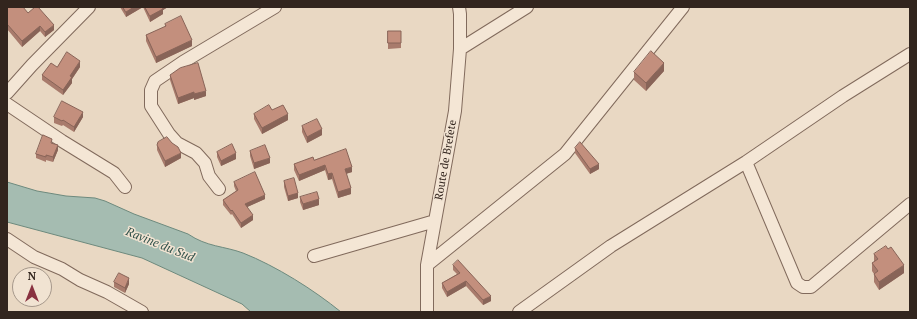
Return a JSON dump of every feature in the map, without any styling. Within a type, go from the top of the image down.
[{"type":"street","points":[[7,93],[32,65],[89,7]]},
{"type":"street","points":[[219,189],[209,176],[206,163],[196,153],[177,143],[169,134],[151,106],[151,90],[155,81],[183,62],[275,7]]},
{"type":"street","name":"Route de Brefete","points":[[427,312],[427,265],[455,111],[460,49],[459,7]]},
{"type":"street","points":[[460,49],[527,7]]},
{"type":"street","points":[[427,265],[565,154],[683,7]]},
{"type":"street","points":[[519,312],[611,246],[746,162],[842,96],[910,54]]},
{"type":"street","points":[[7,104],[62,141],[114,173],[125,187]]},
{"type":"street","points":[[746,162],[797,283],[803,287],[811,287],[910,204]]},
{"type":"street","points":[[314,256],[435,221]]},
{"type":"street","points":[[7,239],[34,257],[62,269],[142,312]]},
{"type":"water","name":"Ravine du Sud","points":[[7,182],[37,191],[66,196],[95,198],[105,201],[134,214],[188,234],[209,244],[256,258],[294,279],[319,295],[341,312],[251,312],[242,304],[142,258],[7,222]]},
{"type":"building","points":[[7,7],[23,7],[28,13],[35,7],[38,7],[54,25],[45,32],[40,26],[22,41],[7,24]]},
{"type":"building","points":[[123,7],[134,7],[126,12]]},
{"type":"building","points":[[145,7],[162,7],[163,9],[150,16]]},
{"type":"building","points":[[181,16],[192,40],[156,57],[146,35],[166,26],[165,24]]},
{"type":"building","points":[[388,31],[401,31],[401,43],[388,43]]},
{"type":"building","points":[[651,51],[664,63],[646,83],[634,72]]},
{"type":"building","points":[[67,52],[80,61],[63,90],[42,75],[51,63],[57,67]]},
{"type":"building","points":[[198,63],[206,91],[194,94],[194,92],[178,98],[170,75],[180,68]]},
{"type":"building","points":[[62,101],[83,112],[74,127],[63,120],[62,121],[54,117]]},
{"type":"building","points":[[269,105],[272,110],[283,105],[288,114],[262,128],[254,114]]},
{"type":"building","points":[[317,119],[322,129],[307,137],[302,126]]},
{"type":"building","points":[[43,135],[52,139],[51,143],[58,145],[53,157],[46,155],[46,157],[36,154]]},
{"type":"building","points":[[167,137],[178,147],[181,153],[165,161],[157,145],[158,142]]},
{"type":"building","points":[[580,142],[599,164],[590,169],[575,148]]},
{"type":"building","points":[[232,144],[236,153],[221,161],[217,152]]},
{"type":"building","points":[[265,145],[270,158],[254,163],[250,151]]},
{"type":"building","points":[[346,149],[352,167],[345,169],[351,188],[338,192],[332,173],[328,174],[325,165],[299,175],[294,164],[313,157],[314,160]]},
{"type":"building","points":[[255,172],[265,195],[245,204],[253,215],[241,223],[223,200],[238,190],[234,182]]},
{"type":"building","points":[[294,178],[298,193],[288,196],[284,181]]},
{"type":"building","points":[[317,192],[319,199],[303,204],[300,197]]},
{"type":"building","points":[[886,246],[888,249],[891,247],[904,265],[879,282],[874,274],[878,271],[872,263],[878,259],[874,254]]},
{"type":"building","points":[[458,260],[491,296],[483,300],[466,281],[447,292],[442,283],[460,273],[453,265]]},
{"type":"building","points":[[119,273],[129,278],[125,288],[114,282]]}]
